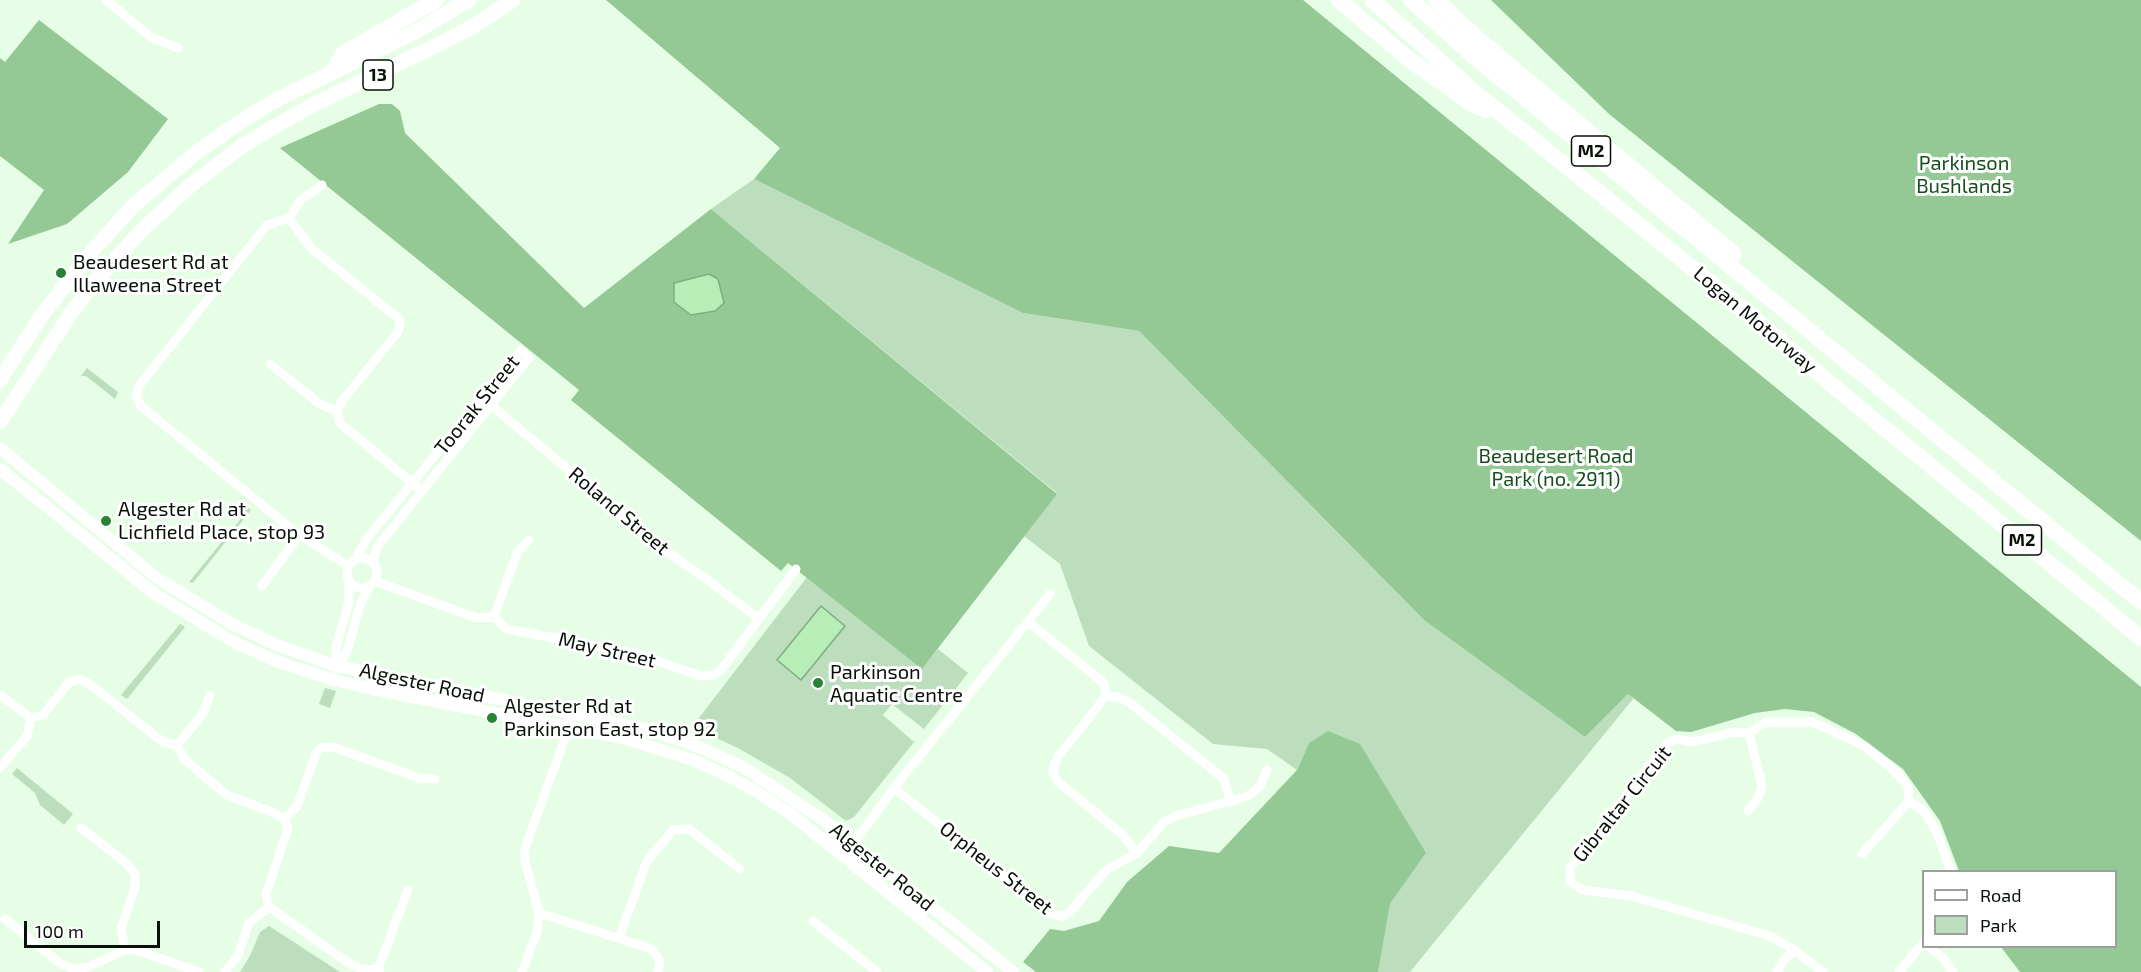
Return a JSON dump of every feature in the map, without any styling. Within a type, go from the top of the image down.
[{"type":"highway","points":[[333,71],[343,54],[436,0]]},
{"type":"highway","name":"13","points":[[0,380],[62,287],[92,251],[134,205],[197,152],[243,120],[306,84],[413,33],[469,0]]},
{"type":"highway","name":"13","points":[[0,422],[94,283],[135,237],[191,185],[241,147],[267,131],[313,105],[474,26],[513,0]]},
{"type":"highway","points":[[1338,0],[1398,50],[1470,103],[1511,121]]},
{"type":"highway","name":"Logan Motorway","points":[[1372,0],[1426,51],[1742,308],[1844,395],[2141,638]]},
{"type":"highway","name":"Logan Motorway","points":[[1411,0],[1470,53],[2141,602]]},
{"type":"highway","points":[[1436,0],[1476,37],[1754,270],[1773,300]]},
{"type":"main road","name":"Algester Road","points":[[0,448],[157,578],[232,624],[274,644],[337,666],[646,729],[720,756],[766,781],[854,843],[1013,972]]},
{"type":"main road","name":"Algester Road","points":[[0,469],[155,594],[232,641],[276,661],[334,680],[404,696],[567,726],[657,747],[724,774],[792,815],[987,972]]},
{"type":"main road","points":[[844,857],[854,843]]},
{"type":"street","points":[[106,0],[152,38],[177,48]]},
{"type":"street","points":[[322,185],[301,200],[289,218],[267,225],[139,386],[136,396],[141,406],[299,535],[352,563]]},
{"type":"street","points":[[289,218],[312,249],[399,319],[398,332],[342,401],[337,411],[340,423],[422,491]]},
{"type":"street","name":"Toorak Street","points":[[352,563],[369,536],[521,350],[530,358],[377,547],[372,562]]},
{"type":"street","points":[[270,364],[320,404],[337,411]]},
{"type":"street","name":"Roland Street","points":[[482,398],[669,553],[759,619]]},
{"type":"street","points":[[262,586],[299,535]]},
{"type":"street","points":[[494,617],[517,553],[529,540]]},
{"type":"street","points":[[334,680],[337,666],[336,647],[349,602],[349,582],[346,574],[352,563],[364,558],[372,562],[377,571],[360,605],[347,652],[337,666]]},
{"type":"street","name":"May Street","points":[[372,583],[476,618],[494,617],[507,629],[638,654],[700,676],[714,675],[723,669],[796,569]]},
{"type":"street","points":[[349,582],[357,587],[372,583]]},
{"type":"street","points":[[854,843],[894,788],[1050,594]]},
{"type":"street","points":[[1028,621],[1104,683],[1106,696],[1058,757],[1053,774],[1058,782],[1122,834],[1137,853]]},
{"type":"street","points":[[30,718],[43,715],[68,683],[79,679],[88,683],[163,742],[177,745],[185,760],[227,795],[284,819],[288,829],[266,894],[269,908],[350,964],[363,970],[379,971],[408,890]]},
{"type":"street","points":[[0,695],[30,718]]},
{"type":"street","points":[[177,745],[202,715],[210,695]]},
{"type":"street","points":[[1106,696],[1118,697],[1128,702],[1224,779],[1231,802]]},
{"type":"street","points":[[522,972],[537,932],[539,913],[525,861],[525,848],[570,713]]},
{"type":"street","points":[[0,768],[27,736],[30,718]]},
{"type":"street","name":"Gibraltar Circuit","points":[[1823,972],[1794,950],[1770,936],[1631,896],[1583,890],[1570,882],[1570,868],[1667,743],[1677,739],[1692,742],[1734,732],[1749,733],[1766,722],[1810,722],[1822,726],[1866,747],[1899,775],[1908,787],[1909,801],[1925,812],[1937,832],[1950,870]]},
{"type":"street","points":[[1748,811],[1758,798],[1762,786],[1749,733]]},
{"type":"street","points":[[284,819],[297,806],[316,754],[326,746],[419,778],[435,779]]},
{"type":"street","name":"Orpheus Street","points":[[894,788],[1048,912],[1062,917],[1070,912],[1106,870],[1137,853],[1164,822],[1176,816],[1248,796],[1260,786],[1268,770]]},
{"type":"street","points":[[1862,854],[1909,801]]},
{"type":"street","points":[[81,828],[126,863],[135,874],[135,888],[121,928],[125,950]]},
{"type":"street","points":[[619,938],[647,861],[673,830],[688,829],[740,869]]},
{"type":"street","points":[[225,972],[238,955],[249,923],[269,908]]},
{"type":"street","points":[[539,913],[652,950],[660,961],[658,972]]},
{"type":"street","points":[[5,919],[61,964],[73,969],[88,968],[125,950],[136,950],[199,972]]},
{"type":"street","points":[[813,921],[877,972]]},
{"type":"street","points":[[1899,972],[1922,944]]},
{"type":"street","points":[[1931,948],[1942,957],[1953,972]]},
{"type":"street","points":[[1777,972],[1794,950]]},
{"type":"green space","name":"Beaudesert Road Park (no. 2911)","points":[[606,0],[1303,0],[2141,687],[2141,972],[2020,972],[2002,948],[2117,948],[2117,870],[1959,870],[1940,821],[1903,769],[1856,734],[1814,712],[1785,709],[1755,713],[1691,732],[1676,731],[1628,694],[1585,737],[1424,620],[1139,331],[1023,313],[754,179],[780,148]]},
{"type":"green space","name":"Parkinson Bushlands","points":[[1491,0],[2141,0],[2141,541],[1609,114]]},
{"type":"green space","points":[[39,20],[168,119],[128,172],[67,224],[8,244],[44,190],[0,156],[0,58],[5,62]]},
{"type":"green space","points":[[379,104],[392,104],[400,111],[405,133],[584,308],[711,209],[1057,494],[922,669],[788,563],[781,571],[571,400],[579,390],[280,148]]},
{"type":"green space","points":[[754,179],[1023,313],[1139,331],[1424,620],[1585,737],[1629,693],[1633,699],[1410,972],[1378,972],[1380,953],[1390,904],[1426,853],[1309,743],[1297,770],[1267,749],[1213,744],[1089,646],[1060,564],[1024,536],[1057,493],[711,209]]},
{"type":"green space","points":[[87,368],[118,392],[115,399],[86,376],[81,376]]},
{"type":"green space","points":[[246,504],[251,510],[193,583],[189,582],[243,516],[239,513]]},
{"type":"green space","name":"Parkinson Aquatic Centre","points":[[807,577],[922,668],[938,649],[968,673],[924,729],[892,704],[883,715],[914,742],[854,817],[846,821],[790,778],[738,748],[692,727]]},
{"type":"green space","points":[[180,624],[185,627],[127,699],[121,695]]},
{"type":"green space","points":[[325,688],[336,691],[330,708],[319,704]]},
{"type":"green space","points":[[1328,731],[1360,744],[1426,853],[1390,904],[1378,972],[1036,972],[1023,962],[1050,929],[1064,931],[1099,921],[1127,882],[1169,846],[1219,853],[1297,770],[1309,743]]},
{"type":"green space","points":[[17,768],[73,814],[64,825],[40,805],[35,793],[12,774]]},
{"type":"green space","points":[[269,926],[340,972],[240,972],[260,932]]},
{"type":"shaded area","points":[[709,274],[718,279],[724,303],[715,311],[691,315],[674,302],[674,283]]},
{"type":"shaded area","points":[[821,606],[845,626],[801,680],[777,660]]},
{"type":"place","name":"Beaudesert Rd at Illaweena Street","points":[[61,273]]},
{"type":"place","name":"Algester Rd at Lichfield Place, stop 93","points":[[106,521]]},
{"type":"place","name":"Parkinson Aquatic Centre","points":[[818,683]]},
{"type":"place","name":"Algester Rd at Parkinson East, stop 92","points":[[492,718]]}]
